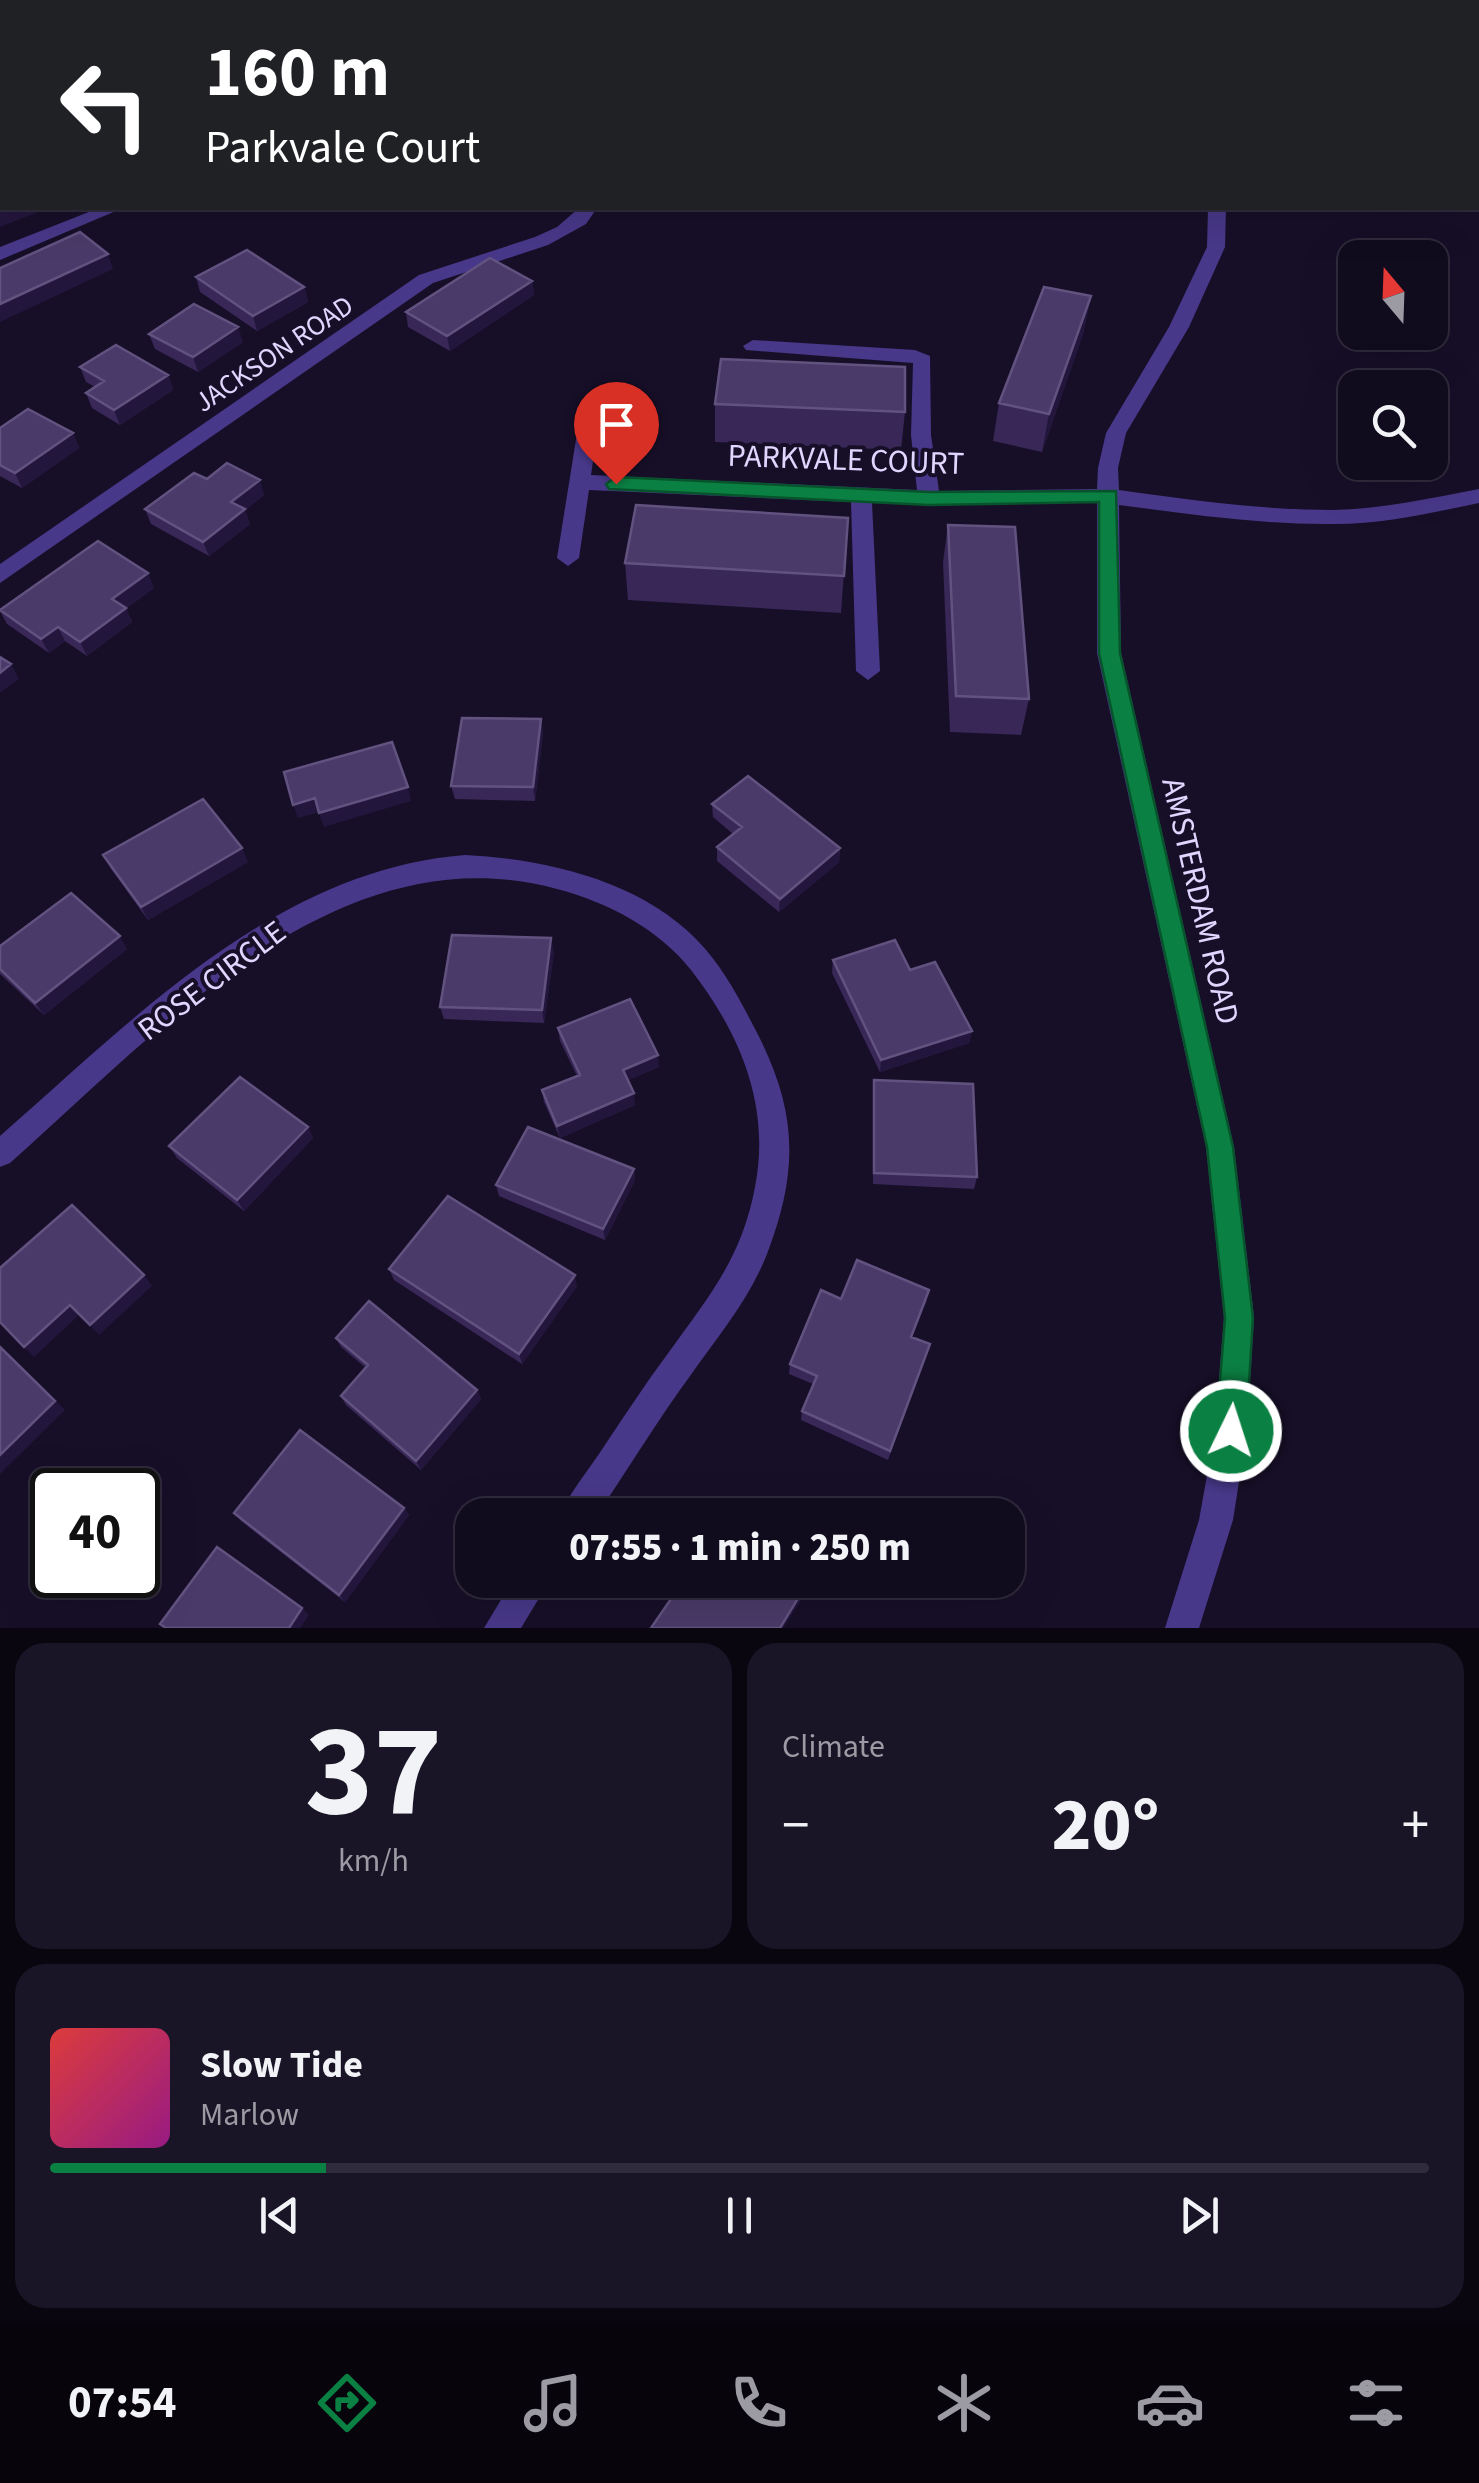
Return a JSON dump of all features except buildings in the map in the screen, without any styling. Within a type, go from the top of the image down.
[{"type":"street","points":[[0,254],[109,210]]},
{"type":"street","name":"JACKSON ROAD","points":[[0,575],[426,280],[448,269],[556,236],[577,224],[587,210]]},
{"type":"street","name":"AMSTERDAM ROAD","points":[[1182,1628],[1216,1520],[1231,1431],[1239,1318],[1220,1147],[1110,653],[1108,468],[1116,433],[1179,327],[1216,246],[1218,210]]},
{"type":"street","points":[[753,346],[915,356],[923,360],[921,436],[929,498]]},
{"type":"street","points":[[568,558],[589,420]]},
{"type":"street","name":"PARKVALE COURT","points":[[581,482],[929,498],[1109,496],[1242,514],[1336,517],[1403,511],[1479,496]]},
{"type":"street","points":[[861,495],[868,671]]},
{"type":"street","name":"ROSE CIRCLE","points":[[0,1154],[172,1006],[253,943],[336,896],[394,875],[474,866],[563,878],[606,895],[674,935],[726,997],[772,1100],[774,1149],[758,1239],[728,1298],[589,1498]]},
{"type":"street","points":[[500,1628],[521,1598]]},
{"type":"route","points":[[616,484],[929,498],[1109,496],[1110,653],[1220,1147],[1239,1318],[1231,1431]]}]
